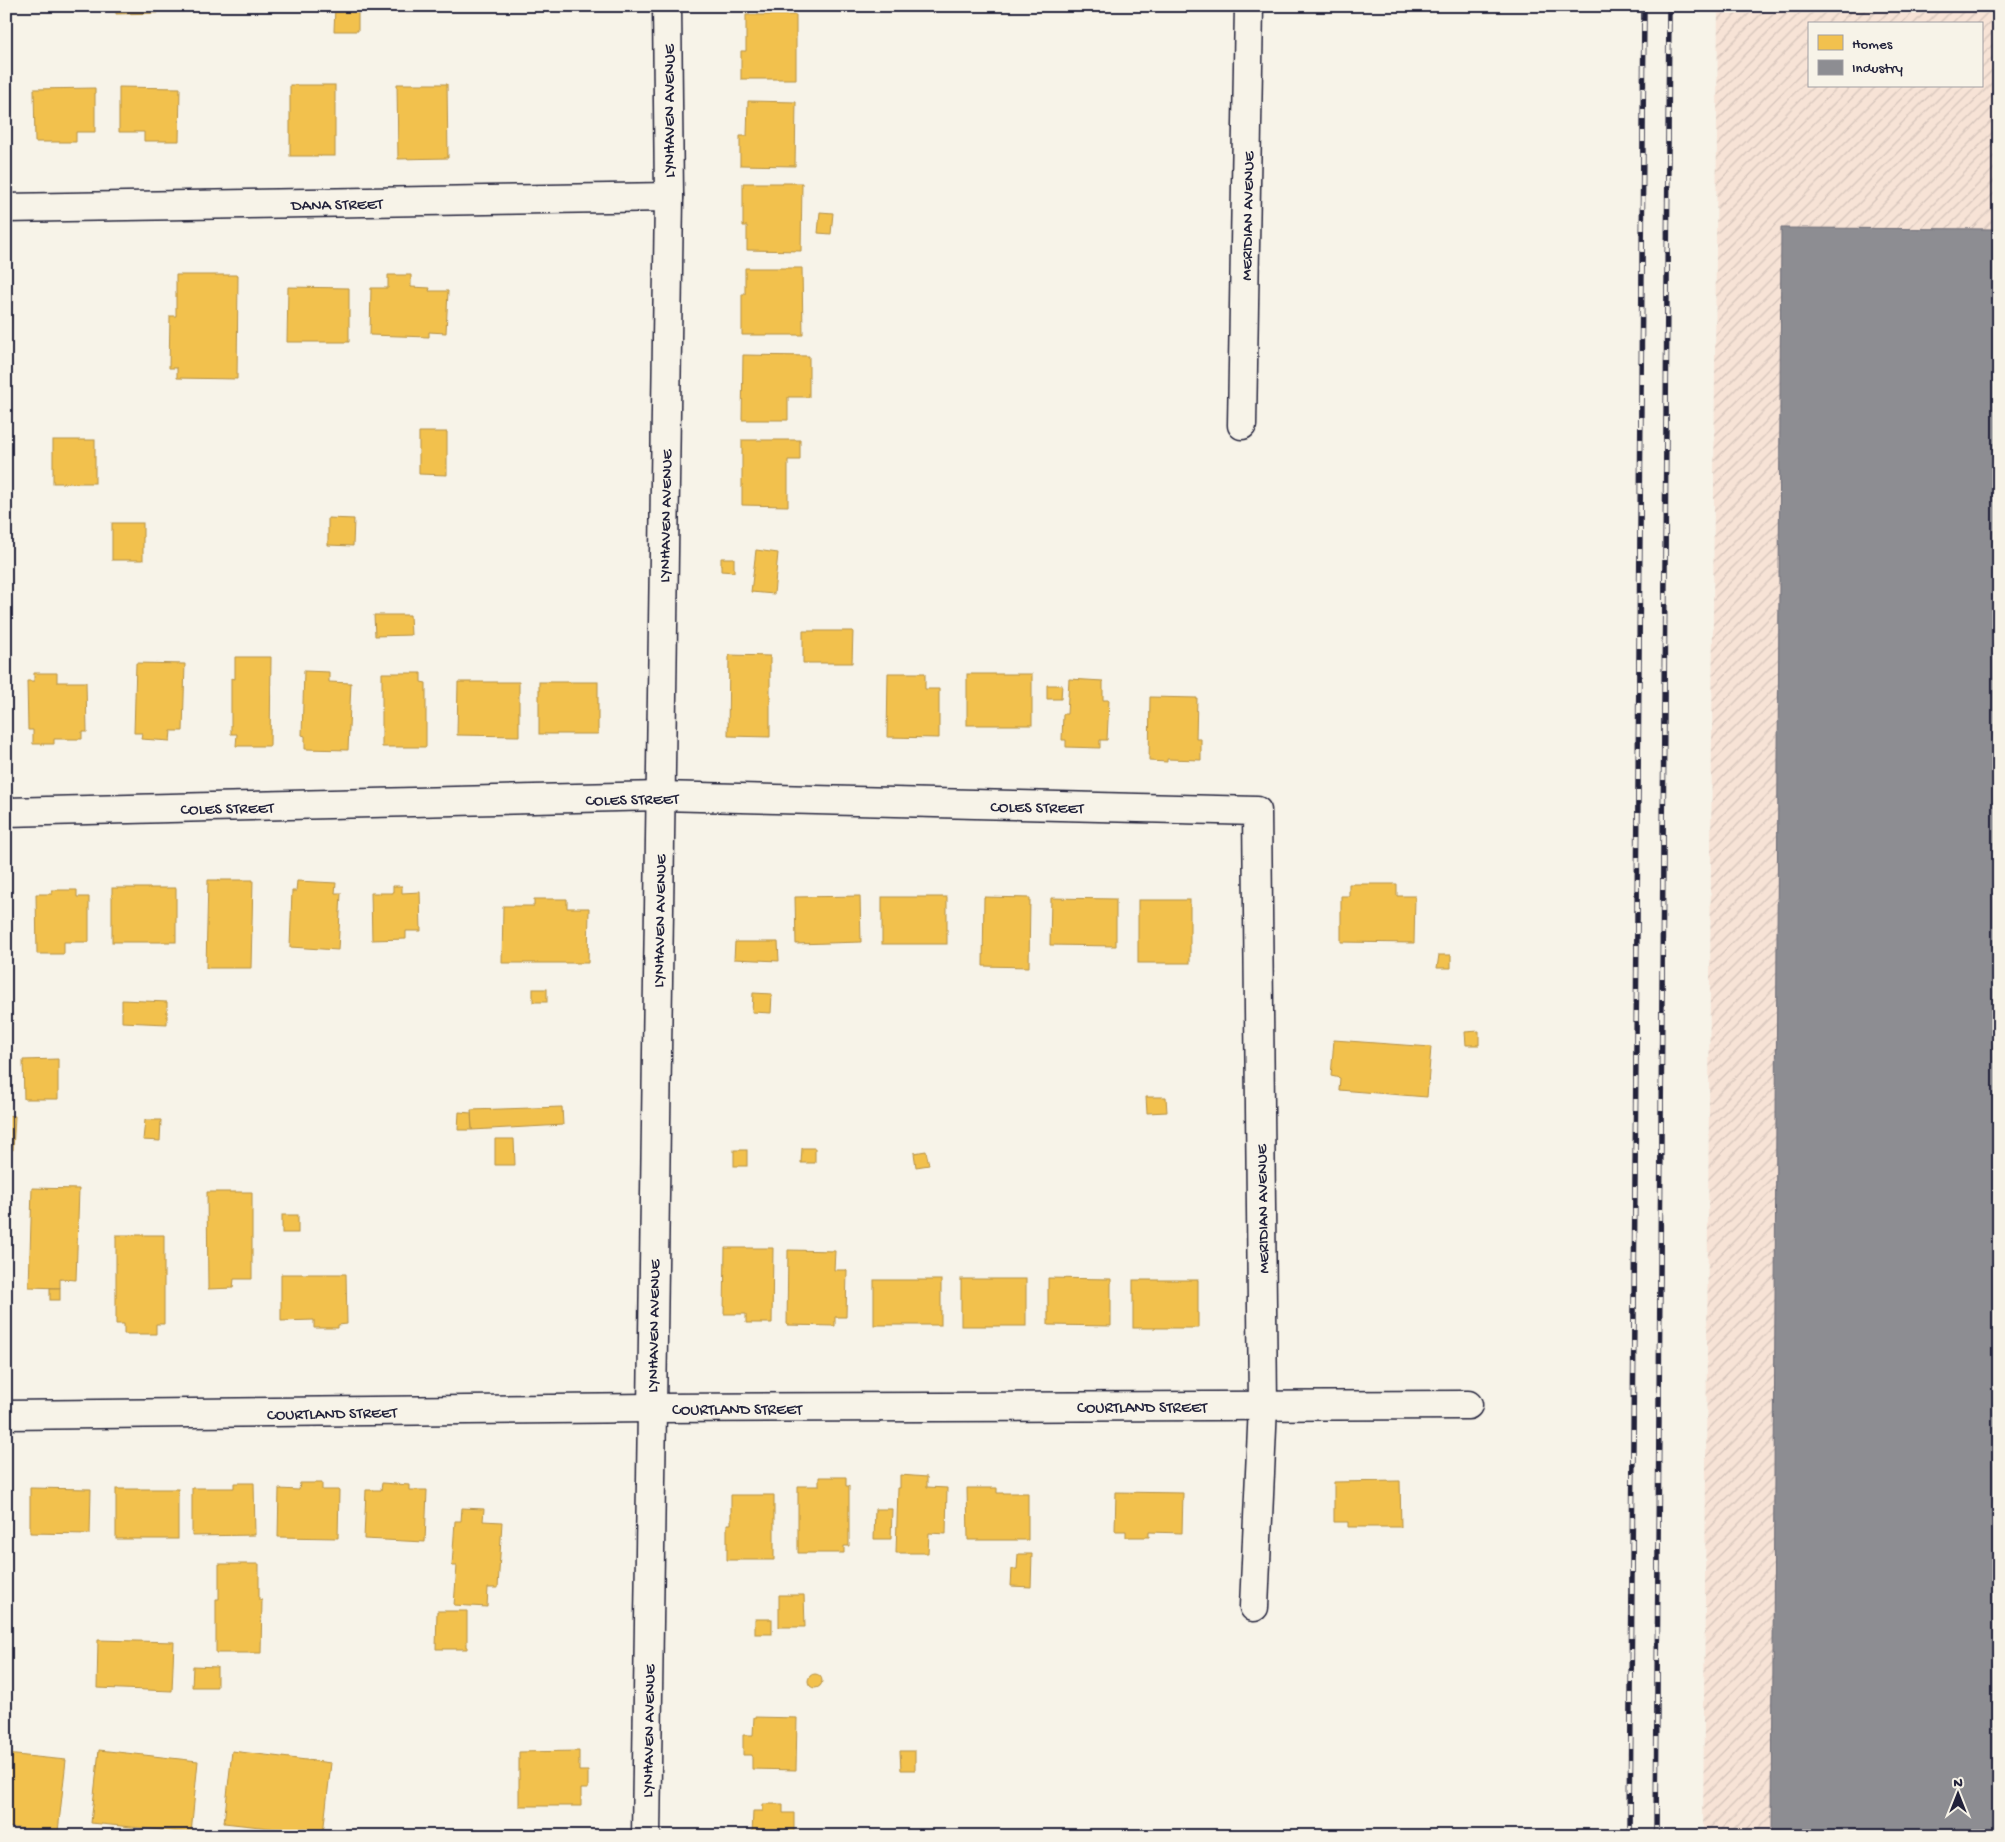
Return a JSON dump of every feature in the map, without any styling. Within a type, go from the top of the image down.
[{"type":"street","name":"LYNHAVEN AVENUE","points":[[646,1836],[669,197],[667,6]]},
{"type":"street","name":"MERIDIAN AVENUE","points":[[1242,425],[1250,6]]},
{"type":"street","name":"DANA STREET","points":[[6,208],[669,197]]},
{"type":"street","name":"COLES STREET","points":[[6,812],[660,796],[1257,811]]},
{"type":"street","name":"MERIDIAN AVENUE","points":[[1254,1607],[1263,1406],[1257,811]]},
{"type":"street","name":"COURTLAND STREET","points":[[6,1415],[651,1408],[1468,1405]]},
{"type":"shaded area","points":[[1718,6],[1999,6],[1999,1836],[1703,1836]]},
{"type":"building: Homes","points":[[116,6],[158,6],[158,13],[116,14]]},
{"type":"building: Homes","points":[[335,6],[358,6],[358,31],[334,31]]},
{"type":"building: Homes","points":[[746,15],[796,15],[796,79],[741,79],[741,51],[746,51]]},
{"type":"building: Homes","points":[[6,69],[8,69],[9,144],[6,144]]},
{"type":"building: Homes","points":[[397,84],[447,84],[448,158],[398,159]]},
{"type":"building: Homes","points":[[290,85],[335,85],[335,156],[290,156]]},
{"type":"building: Homes","points":[[119,87],[180,88],[179,141],[144,141],[144,132],[119,132]]},
{"type":"building: Homes","points":[[95,88],[95,132],[76,132],[76,142],[35,142],[34,89]]},
{"type":"building: Homes","points":[[748,101],[796,102],[795,166],[740,165],[740,136],[747,136]]},
{"type":"building: Homes","points":[[743,183],[802,183],[801,251],[747,250],[747,226],[743,226]]},
{"type":"building: Homes","points":[[820,212],[833,213],[831,234],[818,233]]},
{"type":"building: Homes","points":[[745,268],[802,268],[803,335],[742,335],[742,294],[745,294]]},
{"type":"building: Homes","points":[[176,275],[238,275],[237,379],[177,378],[177,368],[169,368],[170,316],[176,316]]},
{"type":"building: Homes","points":[[388,275],[411,275],[411,287],[430,288],[429,291],[448,291],[446,333],[429,332],[429,337],[370,335],[371,288],[388,288]]},
{"type":"building: Homes","points":[[288,287],[349,288],[349,342],[287,342]]},
{"type":"building: Homes","points":[[6,293],[12,293],[10,344],[6,343]]},
{"type":"building: Homes","points":[[743,355],[809,356],[809,397],[788,397],[788,420],[742,420]]},
{"type":"building: Homes","points":[[419,432],[447,432],[447,475],[419,474]]},
{"type":"building: Homes","points":[[53,440],[95,440],[95,483],[53,483]]},
{"type":"building: Homes","points":[[742,440],[800,440],[800,460],[788,460],[788,506],[742,505]]},
{"type":"building: Homes","points":[[328,518],[354,519],[353,546],[328,545]]},
{"type":"building: Homes","points":[[112,523],[143,523],[143,560],[112,560]]},
{"type":"building: Homes","points":[[756,550],[778,553],[774,594],[751,592]]},
{"type":"building: Homes","points":[[721,558],[734,558],[734,572],[721,571]]},
{"type":"building: Homes","points":[[374,615],[410,615],[411,635],[375,636]]},
{"type":"building: Homes","points":[[803,631],[853,631],[852,663],[803,663]]},
{"type":"building: Homes","points":[[729,655],[770,656],[770,737],[728,736]]},
{"type":"building: Homes","points":[[235,657],[271,657],[270,746],[236,746],[237,734],[231,734],[231,678],[235,679]]},
{"type":"building: Homes","points":[[136,663],[185,664],[183,731],[171,731],[170,741],[141,739],[142,733],[134,733]]},
{"type":"building: Homes","points":[[304,671],[329,672],[329,682],[351,683],[348,750],[305,749],[305,736],[302,735]]},
{"type":"building: Homes","points":[[34,673],[57,673],[57,682],[86,682],[87,732],[82,732],[82,739],[54,739],[54,744],[33,744],[33,730],[28,730],[27,681],[34,681]]},
{"type":"building: Homes","points":[[382,673],[421,673],[421,682],[426,683],[426,747],[382,747]]},
{"type":"building: Homes","points":[[888,673],[925,673],[925,689],[939,689],[939,738],[887,737]]},
{"type":"building: Homes","points":[[967,674],[1032,674],[1032,725],[967,725]]},
{"type":"building: Homes","points":[[1069,679],[1103,681],[1103,700],[1109,700],[1107,740],[1100,740],[1100,748],[1066,747],[1066,740],[1062,740],[1063,714],[1067,714]]},
{"type":"building: Homes","points":[[458,682],[519,682],[519,736],[457,735]]},
{"type":"building: Homes","points":[[539,682],[598,682],[598,734],[539,734]]},
{"type":"building: Homes","points":[[1047,685],[1062,685],[1061,699],[1047,699]]},
{"type":"building: Homes","points":[[1150,697],[1197,698],[1196,739],[1201,739],[1201,760],[1167,759],[1167,762],[1149,761]]},
{"type":"building: Homes","points":[[208,880],[253,880],[251,968],[206,968]]},
{"type":"building: Homes","points":[[297,881],[336,883],[335,893],[341,893],[338,950],[290,947],[292,891],[296,891]]},
{"type":"building: Homes","points":[[1349,884],[1397,884],[1397,896],[1415,896],[1414,943],[1341,942],[1341,896],[1349,896]]},
{"type":"building: Homes","points":[[393,886],[402,886],[402,893],[420,892],[421,931],[406,931],[406,939],[372,940],[371,893],[393,893]]},
{"type":"building: Homes","points":[[112,888],[176,888],[176,942],[112,942]]},
{"type":"building: Homes","points":[[52,890],[77,890],[77,897],[89,897],[89,942],[64,942],[64,954],[37,954],[36,894],[52,894]]},
{"type":"building: Homes","points":[[860,896],[861,942],[796,944],[795,897]]},
{"type":"building: Homes","points":[[882,897],[947,897],[947,944],[882,944]]},
{"type":"building: Homes","points":[[984,897],[1030,898],[1029,967],[983,966]]},
{"type":"building: Homes","points":[[1051,898],[1116,899],[1116,946],[1050,945]]},
{"type":"building: Homes","points":[[534,899],[567,899],[567,908],[589,908],[588,963],[502,963],[503,906],[534,906]]},
{"type":"building: Homes","points":[[1138,900],[1190,900],[1190,963],[1138,963]]},
{"type":"building: Homes","points":[[735,942],[778,942],[779,961],[734,959]]},
{"type":"building: Homes","points":[[1439,955],[1451,955],[1451,968],[1437,968]]},
{"type":"building: Homes","points":[[533,989],[547,989],[547,1002],[533,1002]]},
{"type":"building: Homes","points":[[753,993],[772,994],[771,1013],[752,1012]]},
{"type":"building: Homes","points":[[122,1000],[167,1002],[167,1024],[122,1022]]},
{"type":"building: Homes","points":[[1479,1031],[1479,1045],[1466,1045],[1465,1032]]},
{"type":"building: Homes","points":[[1334,1040],[1431,1047],[1427,1097],[1339,1090],[1340,1078],[1331,1076]]},
{"type":"building: Homes","points":[[58,1059],[58,1099],[24,1099],[23,1060]]},
{"type":"building: Homes","points":[[6,1074],[9,1074],[9,1102],[6,1102]]},
{"type":"building: Homes","points":[[1146,1097],[1166,1097],[1167,1112],[1147,1113]]},
{"type":"building: Homes","points":[[562,1107],[563,1125],[472,1130],[471,1110]]},
{"type":"building: Homes","points":[[459,1112],[471,1113],[472,1130],[458,1130]]},
{"type":"building: Homes","points":[[6,1115],[15,1116],[13,1150],[6,1149]]},
{"type":"building: Homes","points":[[145,1120],[161,1120],[160,1141],[143,1140]]},
{"type":"building: Homes","points":[[495,1139],[514,1139],[515,1165],[495,1165]]},
{"type":"building: Homes","points":[[802,1148],[815,1148],[815,1163],[801,1163]]},
{"type":"building: Homes","points":[[734,1150],[747,1150],[747,1166],[734,1166]]},
{"type":"building: Homes","points":[[926,1151],[929,1165],[916,1167],[914,1153]]},
{"type":"building: Homes","points":[[32,1188],[79,1189],[76,1280],[60,1279],[60,1288],[29,1287]]},
{"type":"building: Homes","points":[[207,1192],[252,1192],[252,1279],[234,1279],[233,1288],[208,1289]]},
{"type":"building: Homes","points":[[282,1215],[298,1215],[298,1233],[282,1233]]},
{"type":"building: Homes","points":[[116,1235],[164,1235],[164,1324],[156,1324],[156,1334],[124,1334],[124,1324],[116,1324]]},
{"type":"building: Homes","points":[[725,1248],[773,1248],[772,1323],[746,1323],[746,1314],[724,1314]]},
{"type":"building: Homes","points":[[788,1250],[835,1251],[834,1270],[847,1270],[846,1317],[835,1317],[835,1326],[787,1325]]},
{"type":"building: Homes","points":[[281,1274],[346,1274],[347,1324],[338,1325],[338,1328],[314,1328],[314,1320],[281,1321]]},
{"type":"building: Homes","points":[[1048,1278],[1111,1279],[1111,1326],[1048,1325]]},
{"type":"building: Homes","points":[[961,1279],[1026,1279],[1026,1326],[961,1326]]},
{"type":"building: Homes","points":[[874,1280],[941,1280],[941,1325],[874,1325]]},
{"type":"building: Homes","points":[[1133,1280],[1198,1280],[1198,1328],[1133,1328]]},
{"type":"building: Homes","points":[[50,1288],[60,1288],[60,1300],[50,1300]]},
{"type":"building: Homes","points":[[900,1475],[927,1477],[927,1487],[947,1488],[946,1534],[929,1533],[928,1553],[896,1553]]},
{"type":"building: Homes","points":[[819,1477],[846,1477],[846,1486],[849,1486],[849,1546],[844,1546],[844,1553],[798,1553],[798,1486],[819,1486]]},
{"type":"building: Homes","points":[[1400,1481],[1401,1527],[1348,1527],[1348,1522],[1334,1522],[1334,1482]]},
{"type":"building: Homes","points":[[234,1483],[254,1483],[255,1535],[192,1536],[192,1488],[234,1488]]},
{"type":"building: Homes","points":[[300,1483],[322,1483],[322,1490],[339,1490],[338,1538],[278,1537],[279,1489],[299,1490]]},
{"type":"building: Homes","points":[[382,1483],[409,1485],[409,1490],[427,1490],[425,1542],[364,1539],[366,1490],[381,1490]]},
{"type":"building: Homes","points":[[6,1487],[8,1487],[8,1532],[6,1532]]},
{"type":"building: Homes","points":[[30,1488],[91,1489],[90,1534],[30,1533]]},
{"type":"building: Homes","points":[[967,1488],[997,1488],[997,1493],[1028,1493],[1028,1540],[968,1540]]},
{"type":"building: Homes","points":[[116,1489],[178,1489],[178,1539],[116,1539]]},
{"type":"building: Homes","points":[[1116,1492],[1183,1493],[1182,1533],[1149,1532],[1149,1537],[1126,1537],[1126,1531],[1115,1531]]},
{"type":"building: Homes","points":[[731,1495],[774,1495],[774,1560],[727,1560],[727,1524],[731,1524]]},
{"type":"building: Homes","points":[[462,1508],[484,1509],[483,1521],[502,1522],[498,1588],[488,1588],[487,1607],[454,1605],[457,1566],[452,1566],[455,1521],[461,1521]]},
{"type":"building: Homes","points":[[875,1509],[892,1509],[891,1539],[874,1539]]},
{"type":"building: Homes","points":[[1018,1554],[1032,1554],[1031,1587],[1011,1586],[1012,1569],[1017,1569]]},
{"type":"building: Homes","points":[[219,1564],[259,1564],[259,1600],[262,1600],[261,1653],[216,1653],[216,1599],[219,1599]]},
{"type":"building: Homes","points":[[779,1595],[804,1595],[805,1627],[779,1627]]},
{"type":"building: Homes","points":[[437,1611],[467,1611],[467,1649],[436,1649]]},
{"type":"building: Homes","points":[[755,1619],[772,1619],[772,1634],[755,1634]]},
{"type":"building: Homes","points":[[98,1640],[174,1642],[172,1691],[97,1688]]},
{"type":"building: Homes","points":[[193,1666],[217,1667],[217,1687],[192,1687]]},
{"type":"building: Homes","points":[[815,1674],[820,1676],[822,1681],[820,1686],[815,1688],[810,1686],[808,1681],[810,1676]]},
{"type":"building: Homes","points":[[754,1717],[797,1718],[796,1770],[752,1769],[752,1755],[743,1755],[743,1735],[753,1735]]},
{"type":"building: Homes","points":[[99,1750],[198,1761],[191,1833],[91,1823]]},
{"type":"building: Homes","points":[[232,1751],[331,1763],[323,1834],[224,1823]]},
{"type":"building: Homes","points":[[579,1751],[579,1771],[588,1771],[588,1789],[581,1789],[581,1806],[519,1806],[519,1752]]},
{"type":"building: Homes","points":[[900,1751],[915,1751],[915,1770],[901,1770]]},
{"type":"building: Homes","points":[[6,1754],[66,1760],[58,1832],[6,1827]]},
{"type":"building: Homes","points":[[763,1804],[783,1804],[783,1813],[794,1813],[794,1836],[752,1836],[753,1811],[763,1811]]},
{"type":"building: Industry","points":[[1781,228],[1999,229],[1999,1836],[1772,1836]]},
{"type":"railway","points":[[1630,1836],[1644,6]]},
{"type":"railway","points":[[1656,1836],[1669,6]]}]
